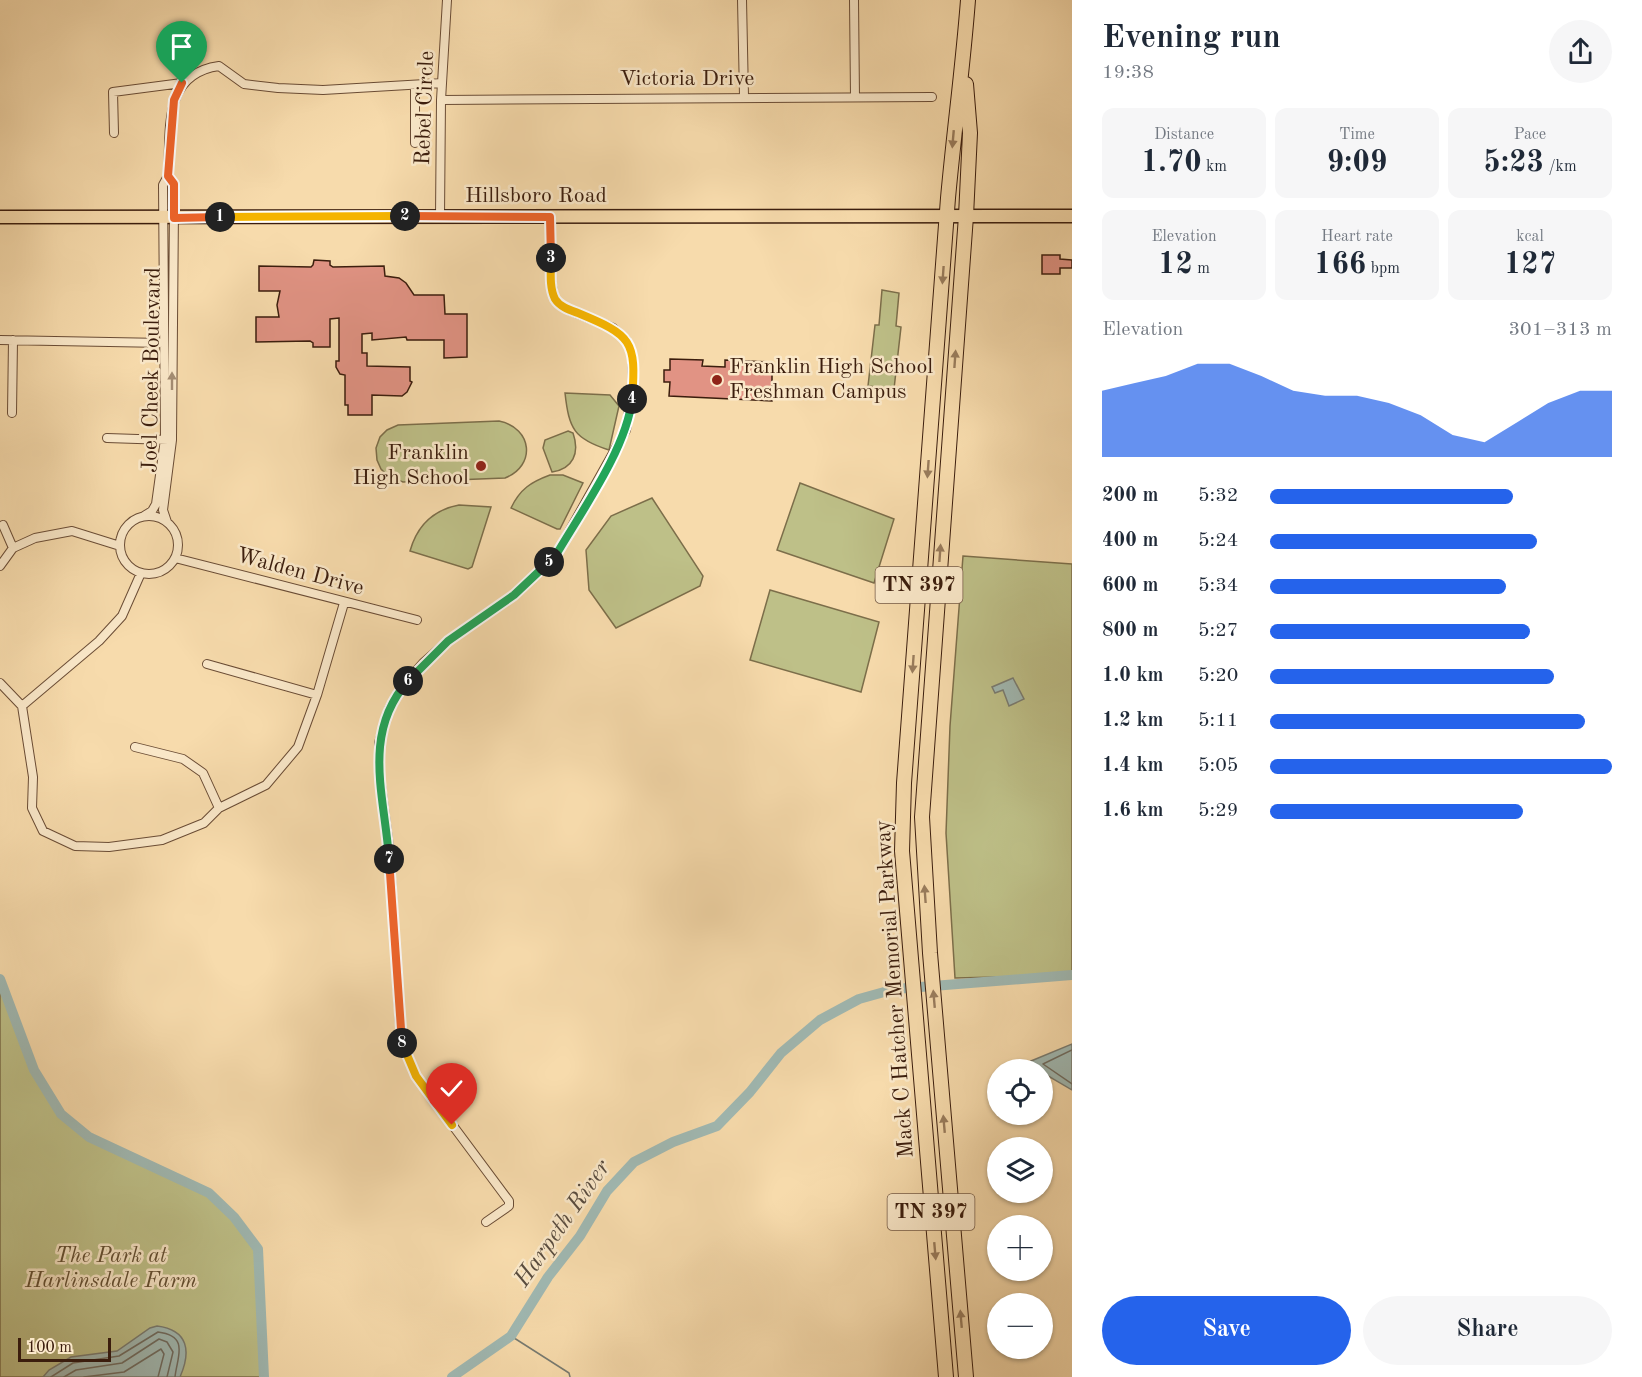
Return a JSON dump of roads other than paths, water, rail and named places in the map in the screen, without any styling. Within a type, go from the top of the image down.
[{"type":"highway","name":"Mack C Hatcher Memorial Parkway","points":[[946,1377],[902,851],[904,783],[954,123],[964,60],[968,0]]},
{"type":"highway","name":"Mack C Hatcher Memorial Parkway","points":[[964,60],[970,133],[966,216],[923,782],[922,847],[966,1377]]},
{"type":"main road","name":"Hillsboro Road","points":[[0,217],[1072,216]]},
{"type":"street","name":"Rebel Circle","points":[[440,216],[441,100],[447,0]]},
{"type":"street","points":[[742,0],[744,96]]},
{"type":"street","points":[[854,0],[855,98]]},
{"type":"street","points":[[169,218],[174,184],[168,176],[174,100],[182,83],[192,75],[219,66],[244,84],[323,90],[442,83]]},
{"type":"street","points":[[114,133],[113,93],[182,83]]},
{"type":"street","points":[[414,143],[415,85]]},
{"type":"street","name":"Victoria Drive","points":[[441,100],[744,96],[932,97]]},
{"type":"street","points":[[486,1222],[508,1206],[509,1201],[416,1076],[401,1040],[389,847],[380,778],[379,743],[389,709],[401,688],[423,663],[448,641],[514,595],[556,555],[626,430],[633,384],[632,355],[626,340],[613,328],[569,310],[560,305],[554,297],[551,280],[550,217]]},
{"type":"street","name":"Joel Cheek Boulevard","points":[[167,522],[163,510],[168,440],[173,255],[169,218]]},
{"type":"street","name":"Joel Cheek Boulevard","points":[[144,516],[152,511],[156,504],[168,440],[164,343],[164,256],[169,218]]},
{"type":"street","points":[[164,256],[173,255]]},
{"type":"street","points":[[0,340],[164,343]]},
{"type":"street","points":[[12,413],[13,340]]},
{"type":"street","points":[[107,438],[168,440]]},
{"type":"street","points":[[144,516],[158,517],[167,522],[174,531],[177,541],[175,558],[168,566],[160,571],[141,573],[127,564],[120,546],[124,530],[133,520],[144,516]]},
{"type":"street","points":[[3,525],[13,548]]},
{"type":"street","points":[[0,566],[13,548],[35,538],[72,531],[120,546]]},
{"type":"street","name":"Walden Drive","points":[[175,558],[417,620]]},
{"type":"street","points":[[22,706],[99,641],[122,616],[141,573]]},
{"type":"street","points":[[0,683],[22,706],[33,777],[32,808],[43,831],[75,846],[109,847],[162,840],[204,823],[219,808],[266,785],[298,747],[317,695],[344,603]]},
{"type":"street","points":[[207,664],[317,695]]},
{"type":"street","points":[[135,747],[183,759],[203,773],[219,808]]},
{"type":"water","points":[[1013,678],[1024,699],[1009,706],[1003,690],[995,693],[992,687]]},
{"type":"water","points":[[1072,1044],[1072,1090],[1053,1079],[1053,1059],[1036,1059]]},
{"type":"water","points":[[157,1326],[176,1332],[185,1344],[186,1359],[180,1377],[43,1377],[49,1370],[71,1357],[117,1351],[150,1328]]},
{"type":"waterway","name":"Harpeth River","points":[[452,1377],[511,1336],[548,1277],[580,1236],[607,1191],[634,1162],[673,1142],[717,1126],[750,1092],[781,1053],[820,1020],[859,999],[895,989],[1072,975]]},
{"type":"waterway","name":"Harpeth River","points":[[0,979],[34,1070],[61,1114],[89,1137],[209,1193],[234,1217],[258,1249],[264,1377]]},
{"type":"waterway","points":[[511,1336],[569,1373],[570,1377]]},
{"type":"place","name":"Franklin High School Freshman Campus","points":[[717,380]]},
{"type":"place","name":"Franklin High School","points":[[481,466]]},
{"type":"park label","name":"The Park at Harlinsdale Farm","points":[[111,1268]]}]
